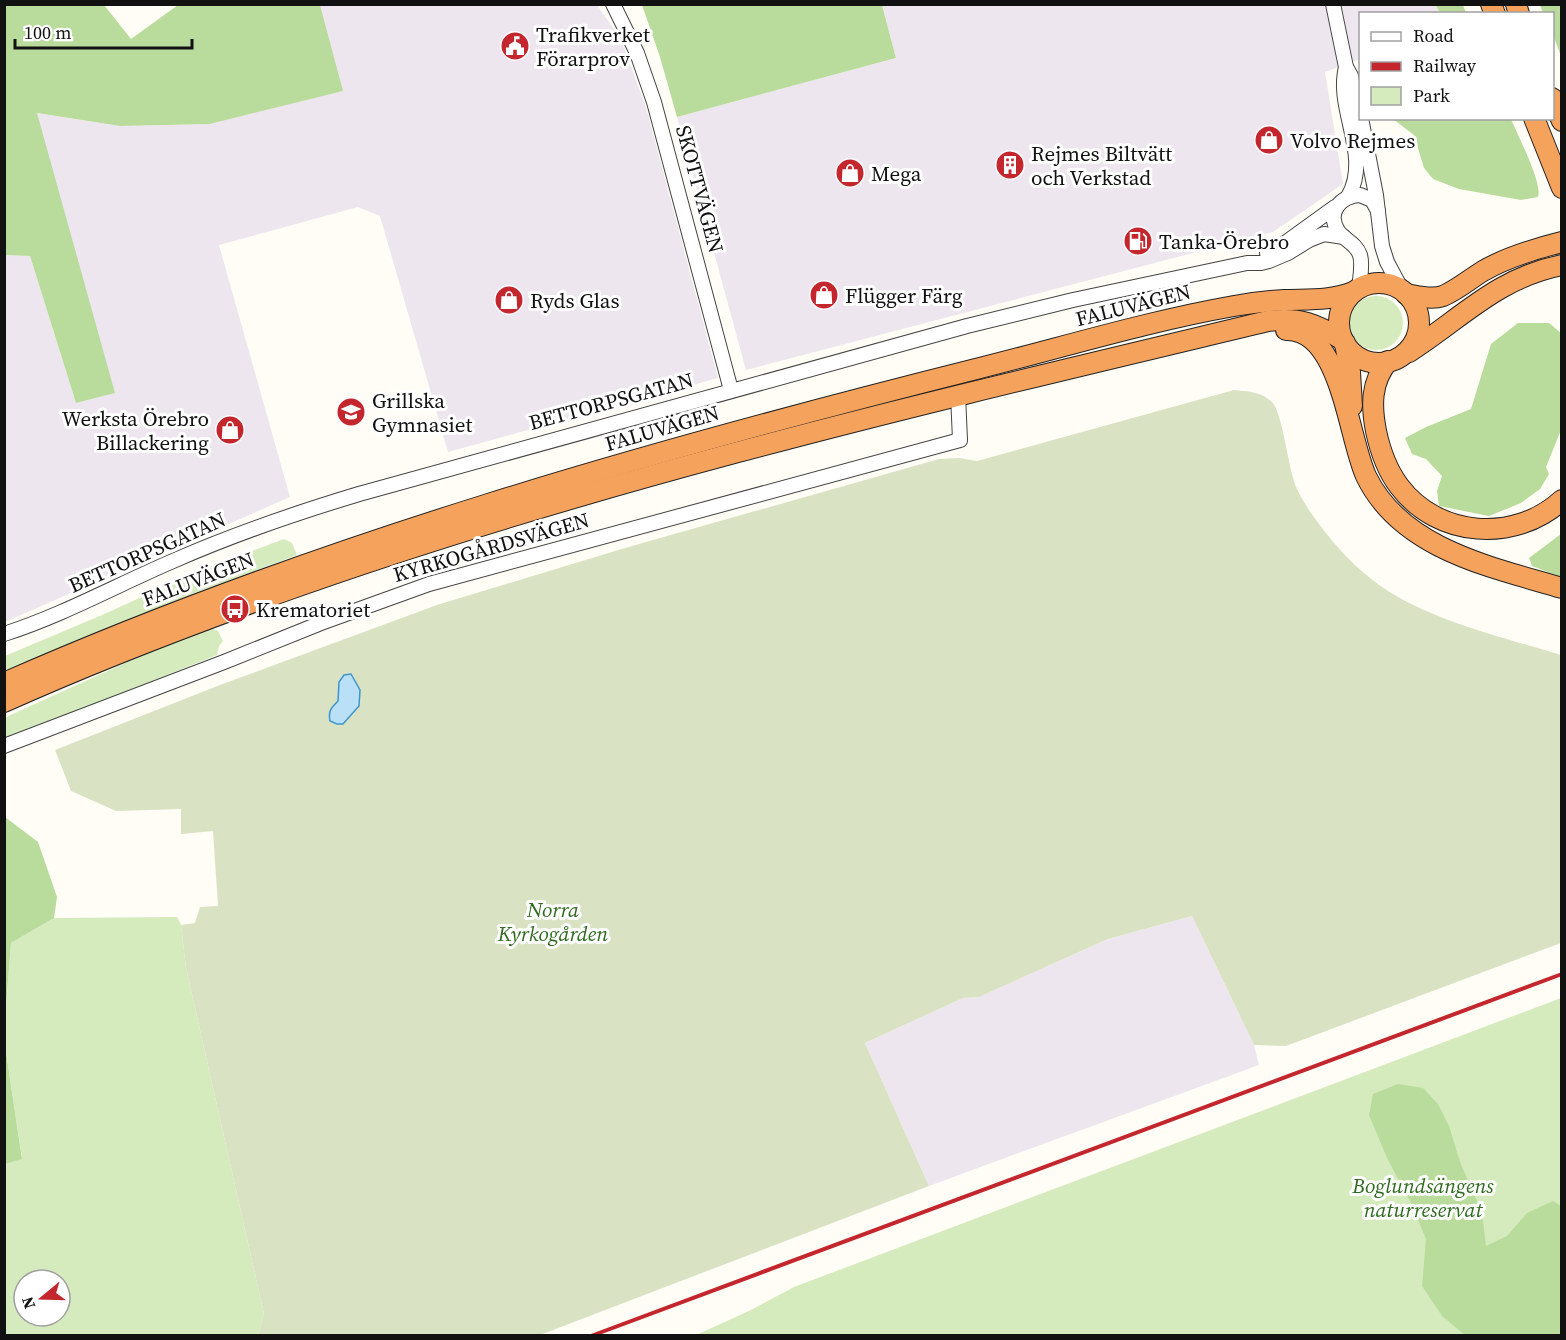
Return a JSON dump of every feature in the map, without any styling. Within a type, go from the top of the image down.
[{"type":"highway","points":[[1554,103],[1562,121]]},
{"type":"highway","points":[[1535,120],[1562,188]]},
{"type":"highway","points":[[1551,163],[1562,206]]},
{"type":"highway","points":[[1354,436],[1350,372],[1340,330],[1340,316],[1344,303],[1356,290],[1381,283],[1394,286],[1405,293],[1430,298],[1444,296],[1484,270],[1508,258],[1562,243]]},
{"type":"highway","points":[[1344,342],[1354,354],[1367,360],[1394,359],[1502,286],[1532,272],[1562,265]]},
{"type":"highway","name":"FALUVÄGEN","points":[[4,683],[143,625],[314,561],[511,498],[743,440],[901,388],[1208,311],[1267,302],[1328,300],[1356,290]]},
{"type":"highway","points":[[1405,293],[1416,309],[1418,329],[1411,346],[1394,359],[1378,376],[1373,390],[1373,416],[1377,437],[1394,478],[1403,490],[1420,506],[1442,520],[1486,530],[1533,520],[1562,500]]},
{"type":"highway","name":"FALUVÄGEN","points":[[743,440],[958,395],[1282,319],[1315,324],[1344,342]]},
{"type":"highway","points":[[1182,341],[1261,330],[1294,330],[1306,334],[1316,342],[1328,361],[1354,436],[1361,464],[1372,486],[1388,508],[1410,528],[1438,545],[1468,558],[1562,588]]},
{"type":"highway","name":"FALUVÄGEN","points":[[4,702],[183,628],[381,556],[583,494],[721,446]]},
{"type":"street","name":"SKOTTVÄGEN","points":[[613,4],[638,53],[654,102],[731,390]]},
{"type":"street","points":[[1333,4],[1346,67],[1359,110]]},
{"type":"street","points":[[1346,67],[1343,78],[1345,98],[1357,172],[1353,189],[1348,197]]},
{"type":"street","points":[[1361,120],[1376,195],[1384,254],[1405,293]]},
{"type":"street","points":[[1348,197],[1364,196],[1372,200],[1378,211]]},
{"type":"street","name":"BETTORPSGATAN","points":[[1247,263],[1281,246],[1348,197]]},
{"type":"street","points":[[1335,207],[1334,223],[1338,231],[1352,243],[1361,260],[1356,290]]},
{"type":"street","name":"BETTORPSGATAN","points":[[4,634],[90,600],[191,553],[287,516],[411,479],[967,326],[1073,300],[1247,263],[1269,261],[1324,234],[1344,237]]},
{"type":"street","name":"KYRKOGÅRDSVÄGEN","points":[[4,746],[226,662],[321,623],[429,584],[960,440],[958,395]]},
{"type":"shaded area","points":[[1436,4],[1440,12],[1359,12],[1359,59],[1325,72],[1343,184],[1273,232],[746,370],[677,117],[896,58],[882,5]]},
{"type":"shaded area","points":[[320,5],[597,5],[621,39],[646,107],[718,378],[448,452],[380,216],[358,207],[219,245],[290,497],[5,622],[5,255],[30,256],[76,403],[114,393],[36,113],[120,126],[210,124],[342,91]]},
{"type":"shaded area","points":[[1192,916],[1254,1045],[1259,1065],[929,1186],[865,1043],[963,998],[979,997],[1108,939]]},
{"type":"green space","points":[[5,4],[104,5],[131,39],[178,5],[320,5],[343,91],[210,124],[120,126],[37,113],[115,393],[76,403],[30,256],[5,255]]},
{"type":"green space","points":[[642,5],[882,5],[896,58],[677,117]]},
{"type":"green space","points":[[1436,5],[1463,5],[1466,12],[1440,12]]},
{"type":"green space","points":[[1540,5],[1561,5],[1561,56],[1554,38],[1554,12],[1543,12]]},
{"type":"green space","points":[[1394,120],[1511,120],[1537,181],[1538,197],[1521,200],[1459,189],[1433,179],[1424,168],[1414,135]]},
{"type":"green space","points":[[1376,296],[1395,304],[1403,323],[1395,342],[1376,350],[1357,342],[1349,323],[1357,304]]},
{"type":"green space","points":[[1518,323],[1549,323],[1561,333],[1561,430],[1546,467],[1549,474],[1540,489],[1521,503],[1489,516],[1439,506],[1437,491],[1442,476],[1426,459],[1412,454],[1405,438],[1471,409],[1491,344]]},
{"type":"green space","name":"Norra Kyrkogården","points":[[1234,390],[1259,394],[1272,402],[1276,408],[1294,480],[1302,499],[1335,544],[1371,579],[1399,598],[1421,609],[1467,627],[1561,655],[1561,943],[1286,1046],[1254,1045],[1192,916],[1108,939],[979,997],[963,998],[865,1043],[929,1186],[540,1335],[258,1335],[264,1314],[186,968],[181,925],[195,923],[200,907],[218,906],[213,831],[181,834],[181,809],[116,811],[71,791],[55,750],[220,685],[437,605],[625,548],[939,459],[959,458],[977,461]]},
{"type":"green space","points":[[1561,534],[1561,577],[1532,566],[1529,558]]},
{"type":"green space","points":[[284,539],[292,543],[297,555],[189,595],[5,675],[5,656],[201,570]]},
{"type":"green space","points":[[213,629],[218,631],[223,641],[217,655],[5,740],[4,718],[169,643]]},
{"type":"green space","points":[[5,817],[38,842],[57,897],[54,918],[11,943],[5,1020]]},
{"type":"green space","points":[[177,917],[181,925],[186,968],[264,1314],[258,1335],[5,1335],[4,1164],[22,1158],[5,1045],[11,943],[54,918]]},
{"type":"green space","name":"Boglundsängens naturreservat","points":[[1561,998],[1561,1335],[694,1336],[794,1287]]},
{"type":"green space","points":[[5,1045],[22,1159],[4,1164]]},
{"type":"green space","points":[[1398,1084],[1423,1088],[1438,1104],[1449,1126],[1460,1162],[1477,1201],[1483,1221],[1486,1246],[1507,1236],[1527,1213],[1553,1201],[1561,1206],[1561,1335],[1465,1335],[1442,1316],[1422,1286],[1426,1239],[1369,1115],[1373,1094]]},
{"type":"water","points":[[351,674],[360,690],[359,706],[343,724],[337,724],[330,721],[330,712],[338,701],[339,682],[344,675]]},
{"type":"railway","points":[[591,1336],[1562,974]]},
{"type":"place","name":"Trafikverket Förarprov","points":[[515,46]]},
{"type":"place","name":"Volvo Rejmes","points":[[1269,140]]},
{"type":"place","name":"Rejmes Biltvätt och Verkstad","points":[[1010,165]]},
{"type":"place","name":"Mega","points":[[850,173]]},
{"type":"place","name":"Tanka-Örebro","points":[[1138,241]]},
{"type":"place","name":"Flügger Färg","points":[[824,295]]},
{"type":"place","name":"Ryds Glas","points":[[509,300]]},
{"type":"place","name":"Grillska Gymnasiet","points":[[351,412]]},
{"type":"place","name":"Werksta Örebro Billackering","points":[[230,430]]},
{"type":"place","name":"Krematoriet","points":[[235,609]]}]
